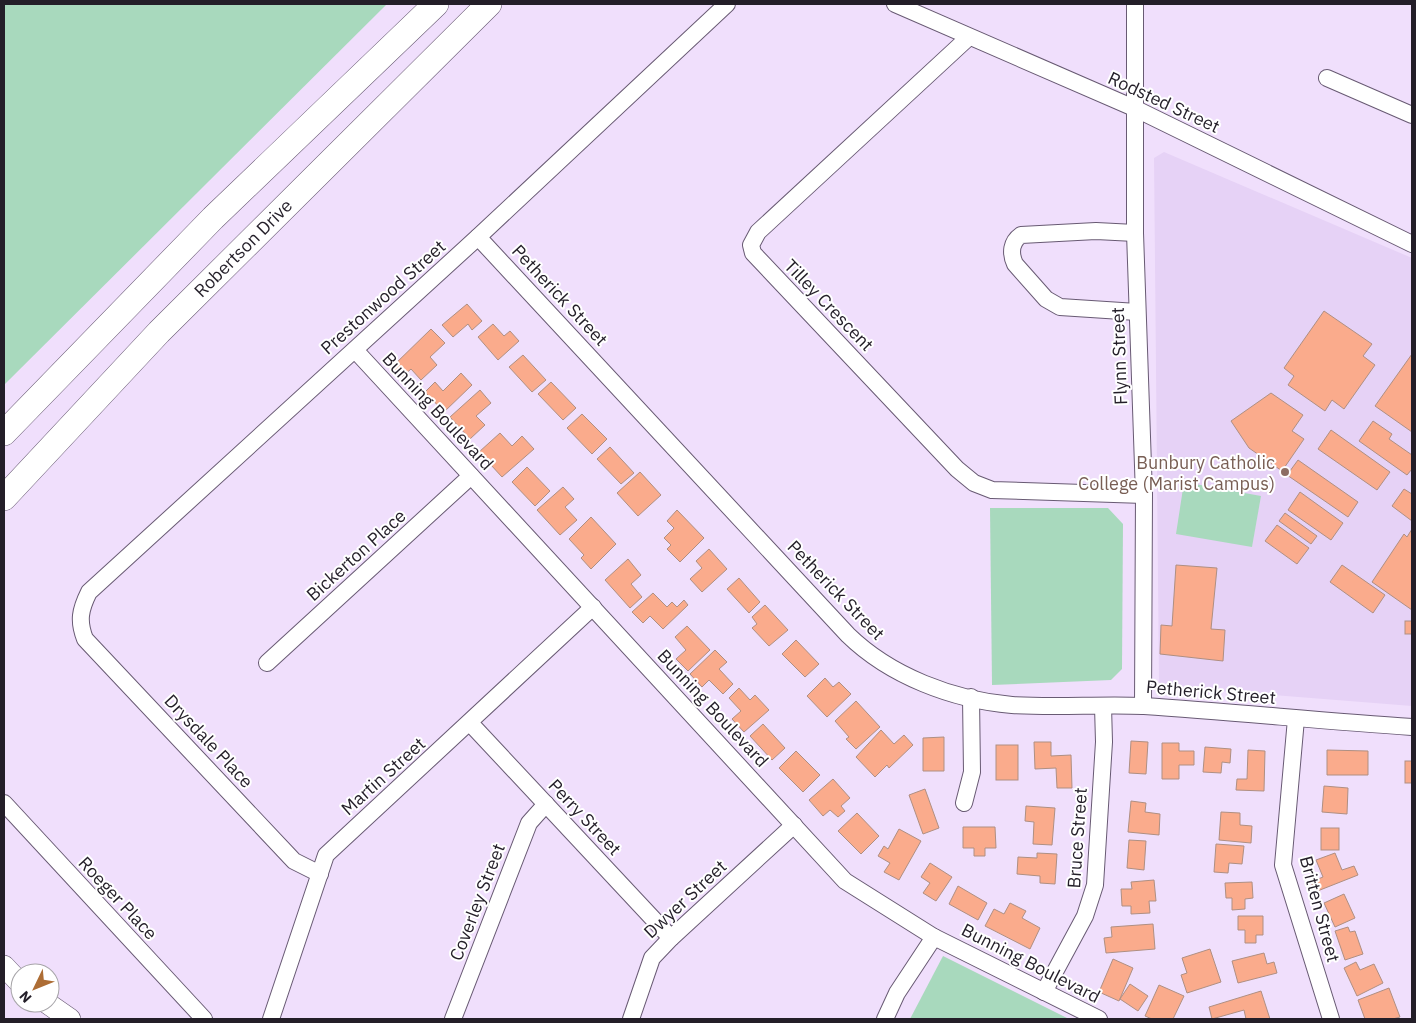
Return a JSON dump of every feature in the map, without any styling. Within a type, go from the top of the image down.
[{"type":"highway","points":[[6,429],[213,218],[436,4]]},
{"type":"highway","name":"Robertson Drive","points":[[4,498],[159,332],[489,4]]},
{"type":"street","name":"Prestonwood Street","points":[[80,626],[81,608],[88,592],[478,237],[727,4]]},
{"type":"street","name":"Rodsted Street","points":[[895,4],[1134,108],[1412,244]]},
{"type":"street","name":"Flynn Street","points":[[1134,4],[1135,233],[1144,495],[1143,706]]},
{"type":"street","name":"Tilley Crescent","points":[[969,37],[758,232],[751,245],[753,253],[957,469],[974,483],[992,490],[1144,495]]},
{"type":"street","points":[[1327,78],[1412,115]]},
{"type":"street","points":[[1135,233],[1079,231],[1021,235],[1014,242],[1012,257],[1015,264],[1051,304],[1060,307],[1137,312]]},
{"type":"street","name":"Petherick Street","points":[[478,237],[863,649],[907,677],[971,697],[1012,704],[1143,706],[1412,727]]},
{"type":"street","name":"Bunning Boulevard","points":[[355,350],[844,881],[934,937],[1099,1019]]},
{"type":"street","name":"Bickerton Place","points":[[267,663],[471,476]]},
{"type":"street","name":"Martin Street","points":[[271,1019],[326,855],[470,724],[593,607]]},
{"type":"street","name":"Drysdale Place","points":[[80,626],[86,639],[294,861],[320,874]]},
{"type":"street","points":[[964,803],[972,772],[971,697]]},
{"type":"street","name":"Bruce Street","points":[[1044,992],[1085,916],[1096,885],[1104,742],[1103,706]]},
{"type":"street","name":"Britten Street","points":[[1296,719],[1283,865],[1331,1019]]},
{"type":"street","name":"Perry Street","points":[[470,724],[671,938]]},
{"type":"street","name":"Roeger Place","points":[[4,803],[204,1019]]},
{"type":"street","name":"Coverley Street","points":[[453,1019],[529,823],[546,804]]},
{"type":"street","name":"Dwyer Street","points":[[631,1019],[652,958],[671,938],[794,825]]},
{"type":"street","points":[[885,1019],[897,993],[934,937]]},
{"type":"shaded area","name":"Bunbury Catholic College (Marist Campus)","points":[[1164,152],[1412,258],[1412,706],[1159,686],[1154,158]]},
{"type":"green space","points":[[4,4],[387,4],[4,385]]},
{"type":"green space","points":[[1184,482],[1261,496],[1252,547],[1176,534]]},
{"type":"green space","points":[[990,508],[1108,508],[1123,524],[1122,669],[1111,680],[992,685]]},
{"type":"green space","points":[[943,956],[1069,1019],[910,1019]]},
{"type":"building","points":[[467,304],[482,321],[472,330],[468,324],[453,337],[442,325]]},
{"type":"building","points":[[1324,311],[1372,344],[1363,356],[1375,365],[1344,409],[1332,400],[1325,411],[1288,385],[1294,376],[1284,368]]},
{"type":"building","points":[[493,324],[504,336],[510,331],[519,341],[498,360],[478,337]]},
{"type":"building","points":[[431,329],[445,343],[430,357],[437,365],[421,380],[411,369],[402,377],[392,367]]},
{"type":"building","points":[[1412,354],[1412,432],[1375,406]]},
{"type":"building","points":[[523,355],[546,380],[532,392],[509,367]]},
{"type":"building","points":[[461,373],[472,385],[444,412],[425,392],[435,382],[443,391]]},
{"type":"building","points":[[551,382],[576,408],[563,420],[538,394]]},
{"type":"building","points":[[480,390],[491,403],[476,416],[485,425],[470,439],[450,417]]},
{"type":"building","points":[[1271,393],[1303,415],[1292,431],[1304,439],[1282,471],[1249,448],[1231,421]]},
{"type":"building","points":[[582,414],[607,439],[592,454],[567,428]]},
{"type":"building","points":[[1373,421],[1392,434],[1389,439],[1412,455],[1412,469],[1407,475],[1359,441]]},
{"type":"building","points":[[1331,430],[1390,472],[1377,490],[1318,449]]},
{"type":"building","points":[[500,433],[512,446],[522,436],[534,449],[502,477],[479,452]]},
{"type":"building","points":[[610,447],[634,473],[621,484],[597,459]]},
{"type":"building","points":[[1298,460],[1358,502],[1348,517],[1287,475]]},
{"type":"building","points":[[527,467],[550,491],[535,506],[512,482]]},
{"type":"building","points":[[640,472],[661,495],[638,516],[617,493]]},
{"type":"building","points":[[563,487],[574,499],[565,507],[577,520],[560,535],[537,510]]},
{"type":"building","points":[[1404,489],[1412,494],[1412,521],[1392,506]]},
{"type":"building","points":[[1300,492],[1343,523],[1331,540],[1288,510]]},
{"type":"building","points":[[677,510],[704,538],[680,562],[667,549],[671,545],[664,538],[674,528],[667,521]]},
{"type":"building","points":[[1285,513],[1317,536],[1311,544],[1279,521]]},
{"type":"building","points":[[591,517],[616,544],[591,569],[581,558],[584,555],[569,539]]},
{"type":"building","points":[[1277,525],[1309,548],[1297,564],[1265,541]]},
{"type":"building","points":[[1412,529],[1412,610],[1372,582],[1404,534],[1407,537]]},
{"type":"building","points":[[709,549],[727,569],[702,592],[690,579],[702,568],[696,561]]},
{"type":"building","points":[[628,559],[641,575],[631,584],[642,597],[630,608],[605,580]]},
{"type":"building","points":[[1176,565],[1217,568],[1211,629],[1225,630],[1223,661],[1160,654],[1161,625],[1172,626]]},
{"type":"building","points":[[1342,565],[1385,595],[1373,613],[1330,582]]},
{"type":"building","points":[[739,578],[760,602],[749,613],[727,589]]},
{"type":"building","points":[[653,593],[667,607],[672,602],[677,607],[684,600],[688,605],[663,629],[650,616],[643,623],[632,612]]},
{"type":"building","points":[[765,605],[788,630],[769,646],[752,628],[757,624],[752,617]]},
{"type":"building","points":[[1405,621],[1412,621],[1412,634],[1405,634]]},
{"type":"building","points":[[687,626],[710,650],[688,671],[676,659],[686,650],[675,637]]},
{"type":"building","points":[[796,640],[819,664],[805,677],[782,654]]},
{"type":"building","points":[[715,650],[727,662],[719,669],[733,684],[723,694],[709,680],[702,687],[690,674]]},
{"type":"building","points":[[825,678],[833,687],[839,682],[851,694],[827,717],[807,696]]},
{"type":"building","points":[[739,688],[750,700],[755,695],[769,710],[744,732],[732,719],[741,711],[729,698]]},
{"type":"building","points":[[856,701],[880,727],[856,749],[846,739],[849,737],[835,721]]},
{"type":"building","points":[[763,724],[785,748],[772,760],[750,736]]},
{"type":"building","points":[[881,730],[894,744],[904,735],[913,745],[889,768],[887,765],[875,777],[856,757]]},
{"type":"building","points":[[944,737],[944,771],[923,771],[923,738]]},
{"type":"building","points":[[1131,741],[1148,742],[1146,774],[1129,773]]},
{"type":"building","points":[[1034,742],[1051,742],[1051,756],[1071,755],[1072,788],[1057,788],[1056,768],[1035,769]]},
{"type":"building","points":[[1162,743],[1179,743],[1179,751],[1194,751],[1194,765],[1179,765],[1179,779],[1162,779]]},
{"type":"building","points":[[996,745],[1018,745],[1018,780],[996,780]]},
{"type":"building","points":[[1205,747],[1231,749],[1230,763],[1222,762],[1221,773],[1203,772]]},
{"type":"building","points":[[1248,750],[1265,751],[1264,791],[1236,790],[1237,779],[1247,779]]},
{"type":"building","points":[[1327,750],[1368,751],[1368,775],[1327,775]]},
{"type":"building","points":[[796,751],[820,775],[803,792],[779,768]]},
{"type":"building","points":[[1405,761],[1412,761],[1412,783],[1405,783]]},
{"type":"building","points":[[833,779],[850,798],[841,806],[845,811],[838,817],[830,810],[823,816],[809,800]]},
{"type":"building","points":[[1324,786],[1348,788],[1347,814],[1322,812]]},
{"type":"building","points":[[925,789],[939,828],[923,834],[909,795]]},
{"type":"building","points":[[1131,801],[1146,803],[1145,812],[1160,814],[1159,835],[1128,832]]},
{"type":"building","points":[[1026,806],[1055,808],[1052,845],[1033,844],[1034,822],[1025,821]]},
{"type":"building","points":[[1221,812],[1240,813],[1240,825],[1252,826],[1251,843],[1219,840]]},
{"type":"building","points":[[857,813],[879,836],[861,854],[838,831]]},
{"type":"building","points":[[963,827],[995,827],[996,848],[985,848],[985,856],[974,856],[974,848],[963,848]]},
{"type":"building","points":[[1321,828],[1339,828],[1339,850],[1321,850]]},
{"type":"building","points":[[899,829],[921,841],[899,880],[884,872],[890,863],[878,856],[884,846],[888,849]]},
{"type":"building","points":[[1129,840],[1146,841],[1144,870],[1127,868]]},
{"type":"building","points":[[1216,844],[1244,846],[1242,864],[1229,863],[1228,873],[1214,872]]},
{"type":"building","points":[[1037,853],[1057,854],[1055,884],[1040,883],[1040,876],[1017,874],[1018,857],[1037,858]]},
{"type":"building","points":[[1335,853],[1342,870],[1354,866],[1358,875],[1315,892],[1311,882],[1323,877],[1316,860]]},
{"type":"building","points":[[930,863],[952,877],[936,901],[923,893],[930,883],[921,877]]},
{"type":"building","points":[[1154,880],[1156,901],[1149,901],[1150,913],[1131,914],[1131,906],[1122,906],[1121,889],[1132,889],[1131,882]]},
{"type":"building","points":[[1252,882],[1253,898],[1245,899],[1245,909],[1232,910],[1232,898],[1226,898],[1225,883]]},
{"type":"building","points":[[958,886],[987,903],[978,920],[949,904]]},
{"type":"building","points":[[1344,894],[1355,918],[1335,927],[1324,903]]},
{"type":"building","points":[[1010,903],[1026,911],[1022,918],[1040,928],[1030,949],[985,926],[994,909],[1004,914]]},
{"type":"building","points":[[1238,916],[1263,916],[1263,935],[1256,935],[1256,943],[1245,943],[1245,930],[1238,930]]},
{"type":"building","points":[[1153,924],[1155,949],[1106,953],[1104,938],[1112,937],[1111,927]]},
{"type":"building","points":[[1348,927],[1350,932],[1355,931],[1363,954],[1345,960],[1335,931]]},
{"type":"building","points":[[1210,949],[1221,982],[1187,993],[1181,975],[1187,973],[1182,958]]},
{"type":"building","points":[[1264,953],[1267,964],[1274,962],[1277,973],[1238,983],[1232,961]]},
{"type":"building","points":[[1113,959],[1133,968],[1119,1001],[1099,992]]},
{"type":"building","points":[[1356,962],[1360,970],[1374,964],[1383,983],[1357,996],[1344,968]]},
{"type":"building","points":[[1130,984],[1148,996],[1138,1011],[1120,999]]},
{"type":"building","points":[[1159,985],[1184,996],[1173,1019],[1152,1019],[1145,1016]]},
{"type":"building","points":[[1389,988],[1400,1017],[1393,1019],[1365,1019],[1358,1000]]},
{"type":"building","points":[[1261,991],[1270,1019],[1246,1019],[1244,1010],[1212,1019],[1209,1007]]},
{"type":"place","name":"Bunbury Catholic College (Marist Campus)","points":[[1285,472]]}]
